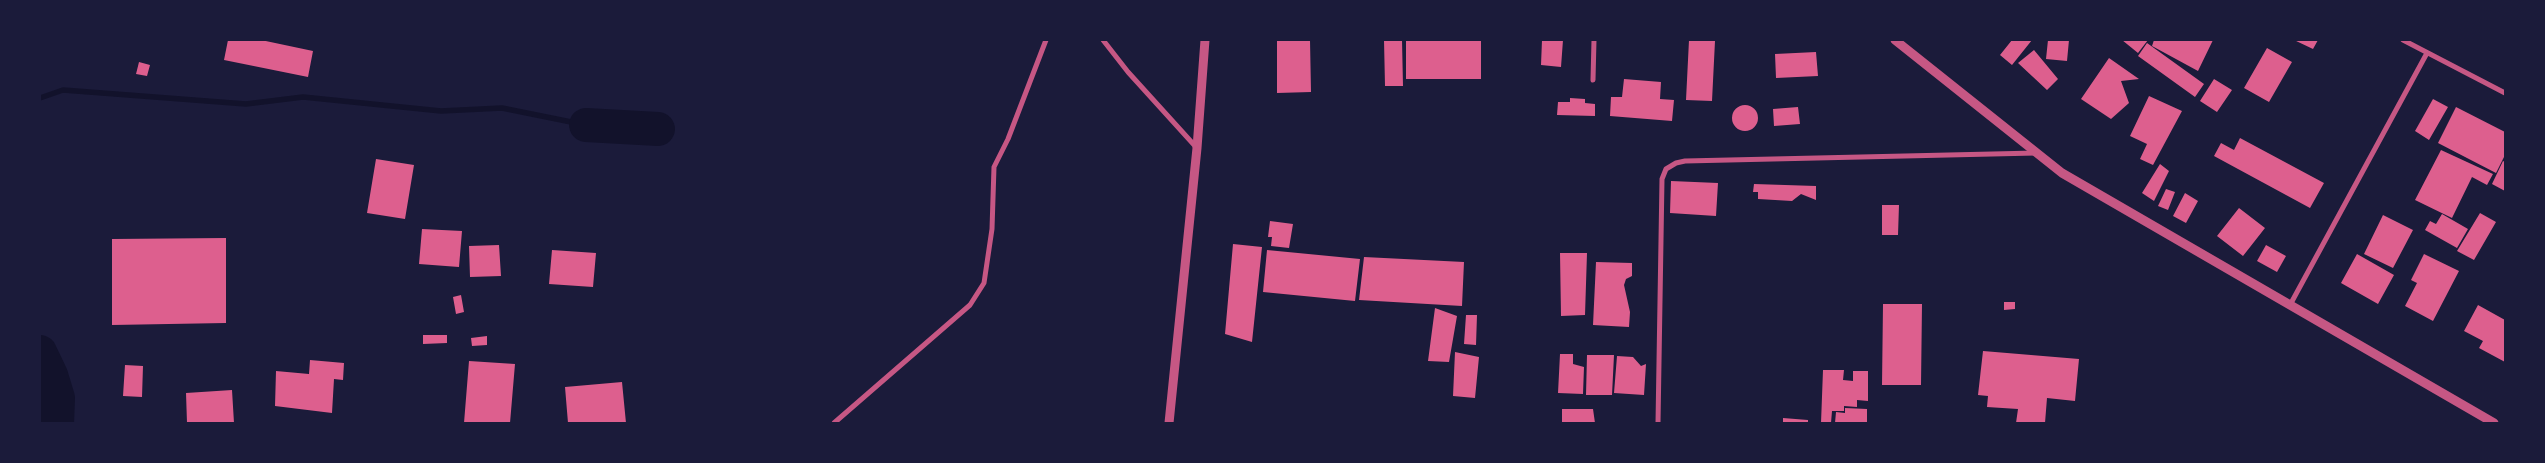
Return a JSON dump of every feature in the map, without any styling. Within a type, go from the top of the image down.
[{"type":"street","points":[[834,423],[970,305],[984,284],[992,229],[994,167],[1008,139],[1046,40]]},
{"type":"street","points":[[1103,40],[1128,72],[1197,148]]},
{"type":"street","points":[[1169,423],[1197,148],[1205,40]]},
{"type":"street","points":[[1593,80],[1594,40]]},
{"type":"street","points":[[1895,40],[2062,173],[2494,423]]},
{"type":"street","points":[[2403,40],[2505,93]]},
{"type":"street","points":[[2290,305],[2427,53]]},
{"type":"street","points":[[1658,423],[1662,179],[1666,169],[1676,163],[1685,161],[2036,153]]},
{"type":"building","points":[[228,40],[261,40],[313,51],[308,77],[224,60]]},
{"type":"building","points":[[1277,40],[1310,40],[1311,92],[1277,93]]},
{"type":"building","points":[[1384,40],[1402,40],[1403,86],[1385,86]]},
{"type":"building","points":[[1406,40],[1481,40],[1481,79],[1406,79]]},
{"type":"building","points":[[1542,40],[1563,40],[1561,67],[1541,65]]},
{"type":"building","points":[[1689,40],[1715,41],[1712,101],[1686,100]]},
{"type":"building","points":[[2012,40],[2032,40],[2012,65],[2000,55]]},
{"type":"building","points":[[2048,40],[2069,40],[2067,61],[2046,59]]},
{"type":"building","points":[[2122,40],[2148,40],[2138,53]]},
{"type":"building","points":[[2154,40],[2213,40],[2198,71],[2152,46]]},
{"type":"building","points":[[2294,40],[2318,40],[2313,49]]},
{"type":"building","points":[[2147,43],[2204,84],[2195,97],[2138,56]]},
{"type":"building","points":[[2267,48],[2292,62],[2269,102],[2244,88]]},
{"type":"building","points":[[2034,50],[2058,79],[2047,90],[2018,63]]},
{"type":"building","points":[[1816,52],[1818,76],[1776,78],[1775,54]]},
{"type":"building","points":[[2109,58],[2139,79],[2121,81],[2129,103],[2111,119],[2081,99]]},
{"type":"building","points":[[139,62],[150,65],[147,76],[136,74]]},
{"type":"building","points":[[1624,79],[1661,82],[1660,99],[1674,100],[1672,121],[1610,116],[1611,97],[1622,97]]},
{"type":"building","points":[[2214,79],[2232,90],[2217,112],[2200,101]]},
{"type":"building","points":[[2149,96],[2182,111],[2153,165],[2140,159],[2147,144],[2130,136]]},
{"type":"building","points":[[1570,98],[1585,99],[1585,103],[1595,104],[1595,116],[1557,115],[1558,102],[1570,102]]},
{"type":"building","points":[[2433,99],[2448,107],[2429,140],[2415,131]]},
{"type":"building","points":[[1745,105],[1754,109],[1758,118],[1754,127],[1745,131],[1736,127],[1732,118],[1736,109]]},
{"type":"building","points":[[1798,107],[1800,124],[1774,126],[1773,109]]},
{"type":"building","points":[[2456,107],[2505,132],[2505,155],[2496,173],[2438,143]]},
{"type":"building","points":[[2240,138],[2324,183],[2310,208],[2214,156],[2221,143],[2234,150]]},
{"type":"building","points":[[2441,150],[2493,174],[2487,185],[2472,177],[2452,218],[2415,200]]},
{"type":"building","points":[[376,159],[414,165],[405,219],[367,213]]},
{"type":"building","points":[[2503,161],[2505,162],[2505,191],[2492,184]]},
{"type":"building","points":[[2160,164],[2169,171],[2154,201],[2142,193]]},
{"type":"building","points":[[1671,181],[1718,183],[1716,216],[1670,213]]},
{"type":"building","points":[[1754,184],[1816,186],[1816,200],[1801,194],[1792,201],[1758,199],[1758,192],[1753,192]]},
{"type":"building","points":[[2166,189],[2175,192],[2168,210],[2158,206]]},
{"type":"building","points":[[2185,193],[2198,201],[2186,223],[2173,216]]},
{"type":"building","points":[[1882,205],[1899,205],[1898,235],[1882,235]]},
{"type":"building","points":[[2239,208],[2265,228],[2243,256],[2217,236]]},
{"type":"building","points":[[2480,213],[2496,222],[2474,260],[2457,251]]},
{"type":"building","points":[[2442,214],[2468,229],[2457,248],[2425,230],[2430,221],[2436,224]]},
{"type":"building","points":[[2383,215],[2413,230],[2393,268],[2364,254]]},
{"type":"building","points":[[1270,221],[1293,224],[1289,248],[1271,246],[1272,237],[1268,237]]},
{"type":"building","points":[[422,229],[462,231],[459,267],[419,264]]},
{"type":"building","points":[[226,238],[226,323],[112,325],[112,239]]},
{"type":"building","points":[[1233,244],[1262,247],[1252,342],[1225,334]]},
{"type":"building","points":[[499,245],[501,276],[470,277],[469,246]]},
{"type":"building","points":[[2266,245],[2286,256],[2277,272],[2257,261]]},
{"type":"building","points":[[552,250],[596,253],[593,287],[549,284]]},
{"type":"building","points":[[1267,250],[1360,259],[1355,301],[1263,292]]},
{"type":"building","points":[[1560,253],[1587,253],[1585,315],[1561,316]]},
{"type":"building","points":[[2357,254],[2394,275],[2378,304],[2341,283]]},
{"type":"building","points":[[2424,254],[2459,271],[2433,321],[2405,306],[2417,283],[2411,280]]},
{"type":"building","points":[[1364,257],[1464,262],[1462,306],[1359,300]]},
{"type":"building","points":[[1596,262],[1632,263],[1632,276],[1626,279],[1624,285],[1630,312],[1629,327],[1593,325]]},
{"type":"building","points":[[461,295],[464,312],[456,314],[453,297]]},
{"type":"building","points":[[2004,302],[2015,302],[2015,309],[2004,310]]},
{"type":"building","points":[[1883,304],[1922,304],[1921,385],[1882,385]]},
{"type":"building","points":[[2478,305],[2505,320],[2505,362],[2479,348],[2483,341],[2464,331]]},
{"type":"building","points":[[1435,308],[1457,316],[1449,362],[1428,361]]},
{"type":"building","points":[[1466,315],[1477,315],[1476,345],[1464,344]]},
{"type":"building","points":[[423,335],[447,335],[447,343],[423,344]]},
{"type":"building","points":[[487,336],[487,345],[472,346],[471,338]]},
{"type":"building","points":[[1983,351],[2079,359],[2075,401],[2047,398],[2045,423],[2016,423],[2018,409],[1987,407],[1988,396],[1978,395]]},
{"type":"building","points":[[1455,352],[1479,357],[1475,398],[1453,396]]},
{"type":"building","points":[[1560,354],[1573,354],[1573,364],[1584,367],[1583,394],[1558,393]]},
{"type":"building","points":[[1587,355],[1614,355],[1612,395],[1586,395]]},
{"type":"building","points":[[1617,356],[1633,357],[1641,366],[1646,364],[1644,395],[1614,393]]},
{"type":"building","points":[[310,360],[344,363],[343,380],[334,379],[332,413],[275,406],[276,371],[309,374]]},
{"type":"building","points":[[469,361],[515,364],[510,423],[464,423]]},
{"type":"building","points":[[125,365],[143,366],[142,397],[123,396]]},
{"type":"building","points":[[1823,370],[1844,370],[1843,380],[1853,381],[1853,371],[1868,371],[1868,401],[1857,400],[1857,407],[1844,406],[1844,411],[1832,411],[1831,423],[1821,423]]},
{"type":"building","points":[[622,382],[626,423],[568,423],[565,387]]},
{"type":"building","points":[[232,390],[234,423],[187,423],[186,393]]},
{"type":"building","points":[[1845,408],[1867,409],[1867,423],[1835,423],[1836,412],[1845,413]]},
{"type":"building","points":[[1562,409],[1593,409],[1595,423],[1562,423]]},
{"type":"building","points":[[1783,418],[1808,420],[1808,423],[1783,423]]},
{"type":"waterway","points":[[40,98],[63,90],[246,104],[303,97],[441,111],[502,108],[586,125]]},
{"type":"waterway","points":[[586,125],[658,129]]},
{"type":"waterway","points":[[40,352],[51,375],[58,398],[57,423]]}]
